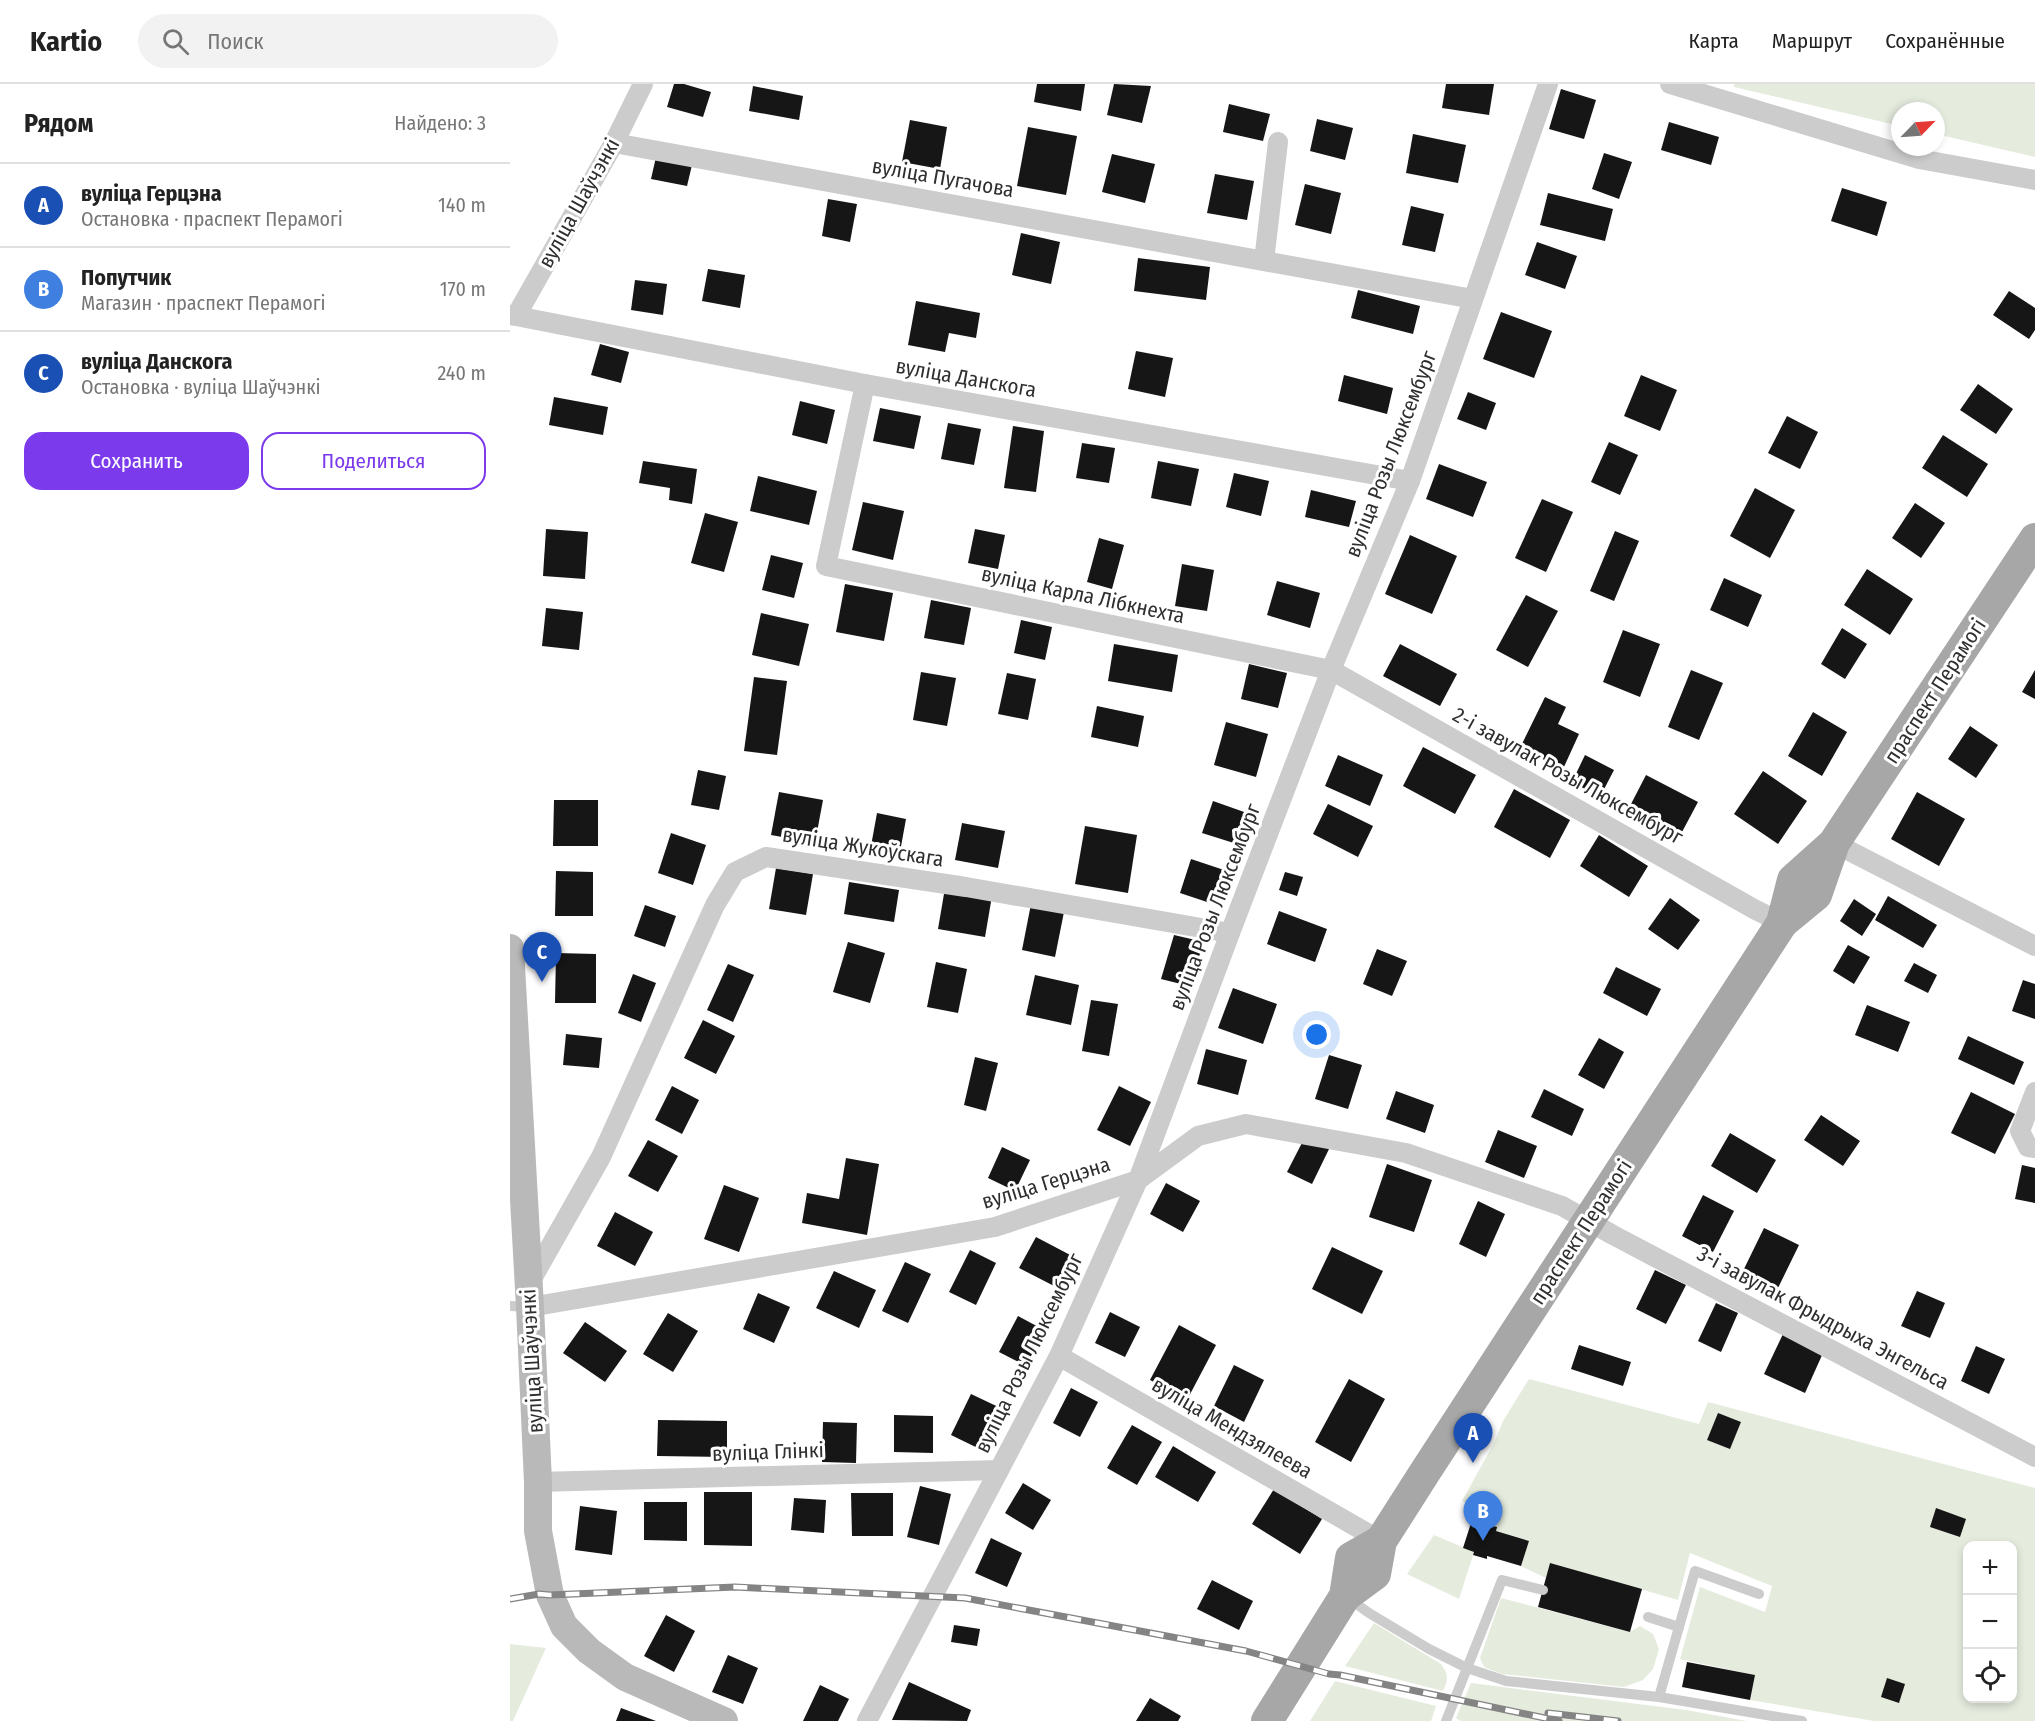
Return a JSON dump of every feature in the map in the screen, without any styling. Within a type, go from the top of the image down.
[{"type":"main road","name":"праспект Перамогі","points":[[1268,1721],[1345,1596],[1375,1574],[1381,1541],[1782,923],[1816,895],[1834,843],[2035,539]]},
{"type":"main road","name":"вуліца Шаўчэнкі","points":[[510,948],[516,1207],[538,1482],[538,1531],[550,1595],[564,1626],[588,1651],[626,1677],[724,1721]]},
{"type":"street","name":"вуліца Шаўчэнкі","points":[[513,315],[614,143],[643,84]]},
{"type":"street","name":"вуліца Розы Люксембург","points":[[867,1721],[1059,1356],[1138,1180],[1331,670],[1410,481],[1548,84]]},
{"type":"street","points":[[1670,84],[1919,159],[2035,180]]},
{"type":"street","points":[[1264,261],[1278,142]]},
{"type":"street","name":"вуліца Пугачова","points":[[614,143],[1473,299]]},
{"type":"street","name":"вуліца Данскога","points":[[513,315],[865,384],[1410,481]]},
{"type":"street","name":"вуліца Карла Лібкнехта","points":[[865,384],[826,566],[1331,670]]},
{"type":"street","name":"2-і завулак Розы Люксембург","points":[[1331,670],[1782,923]]},
{"type":"street","points":[[1834,843],[2035,946]]},
{"type":"street","name":"вуліца Жукоўскага","points":[[523,1300],[602,1157],[715,905],[735,872],[766,857],[1230,933]]},
{"type":"street","points":[[2032,1148],[2020,1131],[2035,1092]]},
{"type":"street","name":"вуліца Герцэна","points":[[523,1300],[995,1227],[1138,1180],[1198,1136],[1246,1124],[1406,1154],[1563,1206],[1589,1220]]},
{"type":"street","name":"3-і завулак Фрыдрыха Энгельса","points":[[1589,1220],[2035,1457]]},
{"type":"street","name":"вуліца Мендзялеева","points":[[1059,1356],[1381,1541]]},
{"type":"street","name":"вуліца Глінкі","points":[[538,1482],[999,1470]]},
{"type":"lane","points":[[1659,1696],[1695,1571],[1759,1594]]},
{"type":"lane","points":[[1446,1721],[1502,1580],[1543,1590]]},
{"type":"lane","points":[[1345,1596],[1370,1613],[1467,1668],[1506,1681],[1659,1696],[1802,1721]]},
{"type":"lane","points":[[1648,1617],[1679,1627]]},
{"type":"shaded area","points":[[1734,84],[2035,84],[2035,157],[1945,136],[1945,102],[1891,102],[1891,124],[1734,87]]},
{"type":"shaded area","points":[[1529,1379],[1699,1424],[1708,1402],[2035,1488],[2035,1721],[1874,1721],[1750,1700],[1754,1675],[1680,1659],[1700,1587],[1765,1612],[1772,1586],[1690,1553],[1678,1600],[1550,1563],[1546,1578],[1521,1566],[1529,1541],[1496,1531],[1496,1517],[1462,1501],[1494,1443],[1503,1421]]},
{"type":"shaded area","points":[[1434,1535],[1474,1552],[1459,1599],[1407,1574]]},
{"type":"shaded area","points":[[1501,1598],[1630,1632],[1640,1626],[1653,1634],[1659,1649],[1653,1669],[1643,1680],[1624,1687],[1502,1674],[1484,1667],[1480,1658]]},
{"type":"shaded area","points":[[1374,1623],[1441,1664],[1447,1677],[1443,1691],[1345,1666]]},
{"type":"shaded area","points":[[510,1644],[546,1648],[513,1721],[510,1721]]},
{"type":"shaded area","points":[[1335,1681],[1436,1706],[1431,1721],[1310,1721]]},
{"type":"shaded area","points":[[1471,1683],[1686,1710],[1747,1721],[1460,1721],[1456,1718]]},
{"type":"building","points":[[674,84],[684,84],[711,92],[703,117],[667,107]]},
{"type":"building","points":[[1037,84],[1085,84],[1081,111],[1034,102]]},
{"type":"building","points":[[1114,84],[1151,86],[1142,123],[1107,115]]},
{"type":"building","points":[[1446,84],[1494,84],[1489,115],[1442,108]]},
{"type":"building","points":[[753,86],[803,96],[799,120],[749,111]]},
{"type":"building","points":[[1561,89],[1596,100],[1584,139],[1549,129]]},
{"type":"building","points":[[1229,104],[1270,114],[1263,141],[1223,132]]},
{"type":"building","points":[[1317,119],[1353,128],[1345,160],[1310,151]]},
{"type":"building","points":[[910,120],[947,127],[940,169],[902,162]]},
{"type":"building","points":[[1669,122],[1719,137],[1711,165],[1661,150]]},
{"type":"building","points":[[1028,127],[1077,136],[1066,195],[1017,186]]},
{"type":"building","points":[[1413,134],[1466,145],[1458,183],[1406,173]]},
{"type":"building","points":[[1604,153],[1632,162],[1619,199],[1592,189]]},
{"type":"building","points":[[1112,154],[1155,164],[1145,203],[1102,192]]},
{"type":"building","points":[[656,157],[692,165],[687,186],[651,179]]},
{"type":"building","points":[[1215,174],[1254,181],[1247,220],[1207,213]]},
{"type":"building","points":[[1305,184],[1341,193],[1331,234],[1295,225]]},
{"type":"building","points":[[1842,188],[1887,202],[1877,236],[1831,221]]},
{"type":"building","points":[[1548,193],[1613,209],[1605,241],[1540,225]]},
{"type":"building","points":[[828,199],[857,204],[850,242],[822,236]]},
{"type":"building","points":[[1411,206],[1444,214],[1435,252],[1402,245]]},
{"type":"building","points":[[1021,233],[1060,242],[1051,284],[1012,275]]},
{"type":"building","points":[[1537,242],[1577,256],[1565,289],[1525,275]]},
{"type":"building","points":[[1138,258],[1210,267],[1206,300],[1134,291]]},
{"type":"building","points":[[708,269],[745,275],[740,308],[702,301]]},
{"type":"building","points":[[635,280],[667,284],[663,315],[631,310]]},
{"type":"building","points":[[1358,290],[1420,306],[1413,334],[1351,318]]},
{"type":"building","points":[[2009,291],[2035,308],[2035,330],[2029,339],[1993,315]]},
{"type":"building","points":[[916,301],[980,313],[976,338],[949,333],[945,352],[908,345]]},
{"type":"building","points":[[1501,312],[1552,331],[1534,378],[1483,359]]},
{"type":"building","points":[[600,344],[629,352],[621,383],[591,375]]},
{"type":"building","points":[[1136,351],[1173,358],[1165,397],[1128,389]]},
{"type":"building","points":[[1344,375],[1393,388],[1387,414],[1338,401]]},
{"type":"building","points":[[1641,375],[1677,390],[1660,431],[1624,416]]},
{"type":"building","points":[[1978,384],[2013,409],[1996,434],[1960,410]]},
{"type":"building","points":[[1468,392],[1496,403],[1486,430],[1457,419]]},
{"type":"building","points":[[554,397],[608,407],[603,435],[549,425]]},
{"type":"building","points":[[800,401],[835,410],[827,444],[792,435]]},
{"type":"building","points":[[880,408],[921,416],[914,449],[873,441]]},
{"type":"building","points":[[1787,416],[1818,432],[1800,469],[1768,453]]},
{"type":"building","points":[[948,423],[981,429],[974,465],[941,459]]},
{"type":"building","points":[[1013,426],[1044,431],[1036,492],[1004,488]]},
{"type":"building","points":[[1943,435],[1988,464],[1967,497],[1922,468]]},
{"type":"building","points":[[1609,442],[1638,455],[1620,495],[1591,482]]},
{"type":"building","points":[[1082,443],[1115,448],[1109,483],[1076,478]]},
{"type":"building","points":[[643,461],[697,469],[692,504],[669,500],[670,488],[639,483]]},
{"type":"building","points":[[1158,461],[1199,469],[1191,506],[1151,498]]},
{"type":"building","points":[[1439,464],[1487,482],[1473,517],[1426,499]]},
{"type":"building","points":[[1234,473],[1269,481],[1261,516],[1226,507]]},
{"type":"building","points":[[758,476],[817,491],[809,525],[750,511]]},
{"type":"building","points":[[1755,488],[1795,510],[1770,558],[1730,536]]},
{"type":"building","points":[[1311,490],[1356,501],[1349,527],[1305,517]]},
{"type":"building","points":[[1542,499],[1573,512],[1546,572],[1515,558]]},
{"type":"building","points":[[863,502],[904,511],[893,560],[852,550]]},
{"type":"building","points":[[1915,503],[1945,523],[1921,558],[1892,538]]},
{"type":"building","points":[[705,513],[738,522],[724,572],[691,563]]},
{"type":"building","points":[[546,529],[588,532],[585,579],[543,576]]},
{"type":"building","points":[[975,529],[1005,535],[998,569],[968,563]]},
{"type":"building","points":[[1615,531],[1639,541],[1614,601],[1590,591]]},
{"type":"building","points":[[1410,535],[1457,556],[1432,614],[1385,594]]},
{"type":"building","points":[[1099,538],[1124,545],[1112,589],[1087,582]]},
{"type":"building","points":[[771,555],[803,563],[794,598],[762,590]]},
{"type":"building","points":[[1182,564],[1214,570],[1207,611],[1175,606]]},
{"type":"building","points":[[1867,569],[1913,599],[1890,635],[1844,605]]},
{"type":"building","points":[[1724,578],[1762,595],[1748,627],[1710,610]]},
{"type":"building","points":[[1277,581],[1320,593],[1310,628],[1267,615]]},
{"type":"building","points":[[845,584],[893,593],[884,641],[836,632]]},
{"type":"building","points":[[1526,595],[1558,611],[1528,667],[1496,650]]},
{"type":"building","points":[[931,600],[971,608],[964,645],[924,638]]},
{"type":"building","points":[[546,608],[583,612],[579,650],[542,646]]},
{"type":"building","points":[[761,613],[809,624],[799,666],[752,655]]},
{"type":"building","points":[[1021,620],[1052,627],[1045,660],[1014,653]]},
{"type":"building","points":[[1842,628],[1867,644],[1845,679],[1821,664]]},
{"type":"building","points":[[1623,630],[1660,644],[1640,697],[1603,682]]},
{"type":"building","points":[[1114,644],[1178,655],[1172,692],[1108,681]]},
{"type":"building","points":[[1400,644],[1457,674],[1440,706],[1383,676]]},
{"type":"building","points":[[1249,664],[1287,673],[1278,708],[1241,699]]},
{"type":"building","points":[[1691,670],[1723,683],[1699,740],[1668,727]]},
{"type":"building","points":[[2035,670],[2035,699],[2022,692]]},
{"type":"building","points":[[921,672],[956,678],[947,726],[913,720]]},
{"type":"building","points":[[1007,673],[1036,679],[1028,720],[998,714]]},
{"type":"building","points":[[754,677],[787,681],[777,755],[744,751]]},
{"type":"building","points":[[1545,697],[1566,707],[1558,724],[1579,734],[1563,769],[1520,748]]},
{"type":"building","points":[[1097,706],[1144,716],[1138,747],[1091,737]]},
{"type":"building","points":[[1813,712],[1847,732],[1822,776],[1788,756]]},
{"type":"building","points":[[1226,722],[1268,734],[1256,777],[1214,765]]},
{"type":"building","points":[[1970,726],[1998,745],[1976,778],[1948,759]]},
{"type":"building","points":[[1423,747],[1476,775],[1455,814],[1403,786]]},
{"type":"building","points":[[1338,755],[1383,775],[1370,806],[1325,786]]},
{"type":"building","points":[[1585,755],[1614,770],[1600,797],[1572,782]]},
{"type":"building","points":[[698,770],[726,776],[719,810],[691,805]]},
{"type":"building","points":[[1763,771],[1807,801],[1778,844],[1734,814]]},
{"type":"building","points":[[1646,775],[1698,802],[1682,832],[1630,806]]},
{"type":"building","points":[[1514,789],[1570,820],[1550,858],[1494,827]]},
{"type":"building","points":[[779,792],[823,800],[815,843],[771,835]]},
{"type":"building","points":[[1917,792],[1965,819],[1939,866],[1891,839]]},
{"type":"building","points":[[554,800],[598,800],[598,846],[553,846]]},
{"type":"building","points":[[1213,801],[1247,813],[1237,844],[1202,833]]},
{"type":"building","points":[[1328,804],[1373,826],[1358,857],[1313,834]]},
{"type":"building","points":[[877,813],[906,819],[900,852],[871,846]]},
{"type":"building","points":[[962,823],[1005,831],[998,868],[955,860]]},
{"type":"building","points":[[1085,826],[1137,835],[1128,893],[1075,884]]},
{"type":"building","points":[[671,833],[706,845],[693,885],[658,873]]},
{"type":"building","points":[[1599,835],[1648,866],[1629,897],[1580,866]]},
{"type":"building","points":[[1191,859],[1230,872],[1219,906],[1180,893]]},
{"type":"building","points":[[776,868],[813,874],[806,915],[769,909]]},
{"type":"building","points":[[556,871],[593,872],[593,916],[555,916]]},
{"type":"building","points":[[1285,872],[1303,877],[1297,896],[1279,890]]},
{"type":"building","points":[[849,882],[899,890],[894,922],[844,914]]},
{"type":"building","points":[[945,888],[992,896],[985,937],[938,929]]},
{"type":"building","points":[[1888,896],[1937,925],[1923,948],[1875,920]]},
{"type":"building","points":[[1670,898],[1700,920],[1678,950],[1648,929]]},
{"type":"building","points":[[1032,899],[1065,907],[1055,957],[1022,950]]},
{"type":"building","points":[[1854,899],[1876,914],[1862,936],[1840,921]]},
{"type":"building","points":[[645,905],[676,916],[665,947],[634,936]]},
{"type":"building","points":[[1279,911],[1327,929],[1315,962],[1267,944]]},
{"type":"building","points":[[1174,935],[1204,942],[1189,986],[1161,979]]},
{"type":"building","points":[[848,942],[885,953],[870,1003],[833,992]]},
{"type":"building","points":[[1848,945],[1870,957],[1854,984],[1833,971]]},
{"type":"building","points":[[1377,949],[1407,961],[1392,996],[1363,984]]},
{"type":"building","points":[[556,953],[596,954],[596,1003],[555,1003]]},
{"type":"building","points":[[936,962],[967,969],[958,1013],[927,1007]]},
{"type":"building","points":[[1914,963],[1937,975],[1928,993],[1904,981]]},
{"type":"building","points":[[728,964],[754,975],[733,1022],[707,1010]]},
{"type":"building","points":[[1616,967],[1661,989],[1647,1016],[1603,993]]},
{"type":"building","points":[[633,974],[656,983],[641,1022],[618,1013]]},
{"type":"building","points":[[1035,975],[1079,985],[1071,1025],[1026,1015]]},
{"type":"building","points":[[2023,980],[2035,984],[2035,1019],[2012,1011]]},
{"type":"building","points":[[1233,988],[1277,1004],[1263,1044],[1218,1028]]},
{"type":"building","points":[[1091,1000],[1118,1004],[1109,1056],[1082,1051]]},
{"type":"building","points":[[1867,1005],[1910,1022],[1898,1052],[1855,1035]]},
{"type":"building","points":[[703,1020],[735,1036],[716,1074],[684,1058]]},
{"type":"building","points":[[566,1034],[602,1038],[599,1068],[563,1065]]},
{"type":"building","points":[[1968,1036],[2024,1062],[2014,1085],[1958,1059]]},
{"type":"building","points":[[1599,1038],[1624,1052],[1604,1089],[1578,1075]]},
{"type":"building","points":[[1206,1049],[1247,1060],[1238,1095],[1197,1084]]},
{"type":"building","points":[[1329,1055],[1362,1065],[1348,1109],[1315,1099]]},
{"type":"building","points":[[975,1057],[998,1063],[986,1111],[964,1105]]},
{"type":"building","points":[[672,1086],[699,1100],[682,1134],[655,1120]]},
{"type":"building","points":[[1119,1086],[1151,1102],[1130,1146],[1097,1130]]},
{"type":"building","points":[[1544,1089],[1584,1109],[1572,1136],[1531,1117]]},
{"type":"building","points":[[1396,1091],[1434,1105],[1425,1133],[1386,1119]]},
{"type":"building","points":[[1971,1092],[2015,1114],[1995,1154],[1951,1133]]},
{"type":"building","points":[[1821,1115],[1860,1141],[1843,1166],[1804,1140]]},
{"type":"building","points":[[1498,1130],[1537,1146],[1524,1178],[1485,1162]]},
{"type":"building","points":[[1730,1133],[1776,1160],[1757,1193],[1711,1166]]},
{"type":"building","points":[[1306,1135],[1330,1147],[1312,1184],[1287,1172]]},
{"type":"building","points":[[648,1140],[678,1156],[658,1192],[628,1176]]},
{"type":"building","points":[[1002,1147],[1030,1160],[1015,1191],[988,1178]]},
{"type":"building","points":[[846,1158],[879,1164],[867,1235],[802,1223],[807,1193],[839,1199]]},
{"type":"building","points":[[1387,1164],[1432,1180],[1414,1232],[1369,1217]]},
{"type":"building","points":[[2022,1165],[2035,1168],[2035,1203],[2015,1199]]},
{"type":"building","points":[[1166,1183],[1200,1201],[1183,1232],[1150,1214]]},
{"type":"building","points":[[724,1185],[759,1198],[739,1252],[704,1239]]},
{"type":"building","points":[[1703,1195],[1734,1211],[1713,1252],[1682,1236]]},
{"type":"building","points":[[1478,1201],[1505,1214],[1486,1257],[1459,1244]]},
{"type":"building","points":[[615,1212],[653,1232],[635,1266],[597,1246]]},
{"type":"building","points":[[1764,1228],[1799,1245],[1777,1290],[1742,1273]]},
{"type":"building","points":[[1036,1237],[1074,1257],[1058,1288],[1019,1268]]},
{"type":"building","points":[[1332,1247],[1383,1271],[1362,1314],[1312,1289]]},
{"type":"building","points":[[970,1250],[996,1263],[976,1305],[949,1292]]},
{"type":"building","points":[[905,1262],[931,1274],[908,1323],[882,1311]]},
{"type":"building","points":[[1655,1270],[1686,1285],[1666,1324],[1636,1309]]},
{"type":"building","points":[[834,1271],[876,1290],[859,1328],[816,1308]]},
{"type":"building","points":[[1917,1291],[1945,1303],[1930,1338],[1901,1326]]},
{"type":"building","points":[[758,1293],[790,1307],[774,1343],[743,1329]]},
{"type":"building","points":[[1716,1303],[1738,1313],[1721,1352],[1698,1341]]},
{"type":"building","points":[[1110,1312],[1140,1327],[1125,1357],[1095,1343]]},
{"type":"building","points":[[668,1313],[698,1331],[673,1372],[643,1354]]},
{"type":"building","points":[[1018,1316],[1044,1330],[1026,1366],[999,1352]]},
{"type":"building","points":[[585,1322],[627,1351],[605,1382],[563,1353]]},
{"type":"building","points":[[1179,1325],[1216,1345],[1187,1400],[1150,1380]]},
{"type":"building","points":[[1783,1334],[1823,1353],[1805,1393],[1764,1374]]},
{"type":"building","points":[[1579,1345],[1631,1362],[1623,1386],[1571,1369]]},
{"type":"building","points":[[1976,1346],[2005,1359],[1989,1394],[1961,1381]]},
{"type":"building","points":[[1234,1365],[1264,1380],[1244,1422],[1214,1406]]},
{"type":"building","points":[[1349,1379],[1385,1399],[1351,1462],[1315,1442]]},
{"type":"building","points":[[1071,1388],[1098,1402],[1080,1437],[1053,1423]]},
{"type":"building","points":[[971,1394],[1009,1412],[990,1454],[951,1435]]},
{"type":"building","points":[[1718,1413],[1741,1422],[1730,1449],[1707,1440]]},
{"type":"building","points":[[894,1415],[933,1416],[933,1453],[894,1452]]},
{"type":"building","points":[[658,1420],[727,1421],[727,1457],[657,1456]]},
{"type":"building","points":[[823,1422],[857,1423],[856,1463],[822,1462]]},
{"type":"building","points":[[1132,1425],[1162,1442],[1137,1485],[1107,1468]]},
{"type":"building","points":[[1173,1446],[1216,1472],[1198,1502],[1155,1477]]},
{"type":"building","points":[[1023,1483],[1051,1500],[1033,1530],[1005,1513]]},
{"type":"building","points":[[920,1486],[951,1494],[939,1545],[907,1537]]},
{"type":"building","points":[[1274,1489],[1322,1519],[1300,1554],[1252,1524]]},
{"type":"building","points":[[704,1492],[752,1492],[752,1546],[704,1545]]},
{"type":"building","points":[[851,1493],[893,1493],[893,1536],[852,1536]]},
{"type":"building","points":[[794,1498],[826,1500],[824,1533],[791,1530]]},
{"type":"building","points":[[644,1502],[687,1502],[687,1541],[644,1540]]},
{"type":"building","points":[[580,1506],[617,1511],[612,1555],[575,1550]]},
{"type":"building","points":[[1936,1508],[1966,1519],[1960,1537],[1930,1527]]},
{"type":"building","points":[[1471,1523],[1482,1526],[1483,1523],[1497,1527],[1496,1531],[1529,1541],[1521,1566],[1487,1556],[1487,1559],[1473,1555],[1474,1552],[1463,1548]]},
{"type":"building","points":[[991,1538],[1022,1553],[1007,1587],[975,1573]]},
{"type":"building","points":[[1550,1563],[1642,1589],[1630,1632],[1538,1607]]},
{"type":"building","points":[[1212,1580],[1253,1601],[1239,1630],[1197,1609]]},
{"type":"building","points":[[666,1615],[695,1631],[674,1672],[644,1656]]},
{"type":"building","points":[[954,1625],[980,1629],[977,1646],[951,1642]]},
{"type":"building","points":[[728,1655],[758,1668],[743,1704],[712,1692]]},
{"type":"building","points":[[1687,1662],[1755,1675],[1750,1700],[1682,1687]]},
{"type":"building","points":[[1887,1678],[1905,1684],[1899,1703],[1881,1697]]},
{"type":"building","points":[[909,1682],[971,1710],[967,1721],[892,1720]]},
{"type":"building","points":[[820,1685],[849,1699],[838,1721],[803,1721]]},
{"type":"building","points":[[1150,1698],[1181,1716],[1178,1721],[1136,1721]]},
{"type":"building","points":[[621,1708],[656,1721],[616,1721]]},
{"type":"railway","points":[[510,1599],[539,1594],[735,1587],[965,1598],[1246,1651],[1329,1674],[1559,1721]]},
{"type":"railway","points":[[1548,1713],[1618,1721]]},
{"type":"place","name":"вуліца Данскога","points":[[542,982]]},
{"type":"place","name":"вуліца Герцэна","points":[[1473,1463]]},
{"type":"place","name":"Попутчик","points":[[1483,1541]]}]
